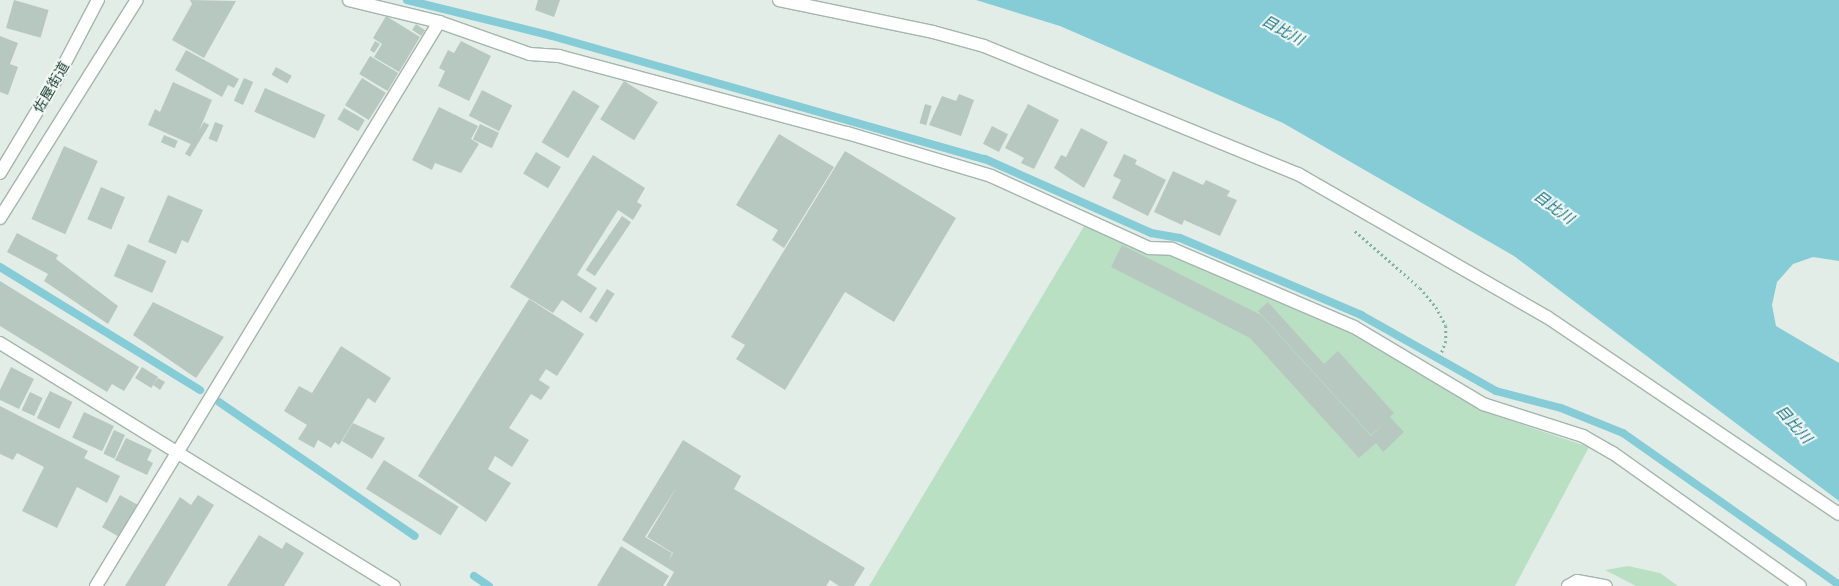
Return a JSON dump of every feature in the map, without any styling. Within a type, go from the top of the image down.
[{"type":"street","name":"佐屋街道","points":[[0,173],[57,78],[98,0]]},
{"type":"street","points":[[0,218],[137,0]]},
{"type":"street","points":[[349,0],[439,22],[530,54],[559,56],[847,132],[991,176],[1149,248],[1172,249],[1354,327],[1483,404],[1584,436],[1613,453],[1800,586]]},
{"type":"street","points":[[778,0],[933,32],[984,46],[1298,174],[1547,317],[1839,514]]},
{"type":"street","points":[[96,586],[175,452],[439,22]]},
{"type":"street","points":[[0,343],[394,586]]},
{"type":"street","points":[[1568,586],[1577,581],[1606,586]]},
{"type":"path","points":[[1351,228],[1420,288],[1436,307],[1446,326],[1445,348]]},
{"type":"green space","points":[[1086,223],[1152,254],[1173,256],[1351,333],[1482,411],[1589,447],[1515,586],[869,586]]},
{"type":"green space","points":[[1628,566],[1660,573],[1678,586],[1636,586],[1605,570]]},
{"type":"water","name":"目比川","points":[[976,0],[1839,0],[1839,261],[1813,257],[1793,264],[1777,282],[1772,305],[1776,326],[1839,363],[1839,501],[1514,256],[1283,123],[1060,26]]},
{"type":"building","points":[[14,0],[49,10],[41,38],[6,28]]},
{"type":"building","points":[[190,0],[236,1],[204,58],[172,40],[192,4]]},
{"type":"building","points":[[538,0],[560,0],[554,17],[535,10]]},
{"type":"building","points":[[386,16],[420,37],[399,72],[374,57],[382,44],[373,38]]},
{"type":"building","points":[[416,24],[425,30],[421,36],[412,30]]},
{"type":"building","points":[[0,36],[18,43],[10,64],[18,67],[8,95],[0,92]]},
{"type":"building","points":[[375,41],[380,44],[374,53],[370,50]]},
{"type":"building","points":[[461,41],[491,56],[469,101],[438,86],[445,71],[439,68],[448,50],[454,53]]},
{"type":"building","points":[[186,50],[239,79],[234,88],[228,85],[222,97],[175,70]]},
{"type":"building","points":[[370,56],[398,73],[387,91],[359,74]]},
{"type":"building","points":[[276,67],[292,76],[287,84],[272,75]]},
{"type":"building","points":[[244,78],[253,82],[243,105],[234,101]]},
{"type":"building","points":[[362,78],[386,93],[369,120],[345,105]]},
{"type":"building","points":[[624,81],[658,102],[634,140],[600,119]]},
{"type":"building","points":[[173,82],[212,100],[193,145],[148,125],[155,109],[160,112]]},
{"type":"building","points":[[265,88],[325,115],[315,139],[254,112]]},
{"type":"building","points":[[482,90],[512,105],[499,131],[469,116]]},
{"type":"building","points":[[573,90],[600,106],[568,158],[542,142]]},
{"type":"building","points":[[959,94],[974,100],[961,136],[929,125],[942,96],[956,101]]},
{"type":"building","points":[[925,104],[932,106],[926,125],[919,123]]},
{"type":"building","points":[[1028,104],[1059,120],[1034,169],[1021,163],[1024,158],[1005,148]]},
{"type":"building","points":[[439,107],[478,126],[471,139],[479,144],[461,173],[435,163],[432,170],[412,160]]},
{"type":"building","points":[[344,108],[365,120],[358,131],[338,119]]},
{"type":"building","points":[[204,122],[209,125],[190,157],[185,154]]},
{"type":"building","points":[[215,122],[223,125],[217,142],[209,139]]},
{"type":"building","points":[[480,124],[499,133],[492,148],[473,139]]},
{"type":"building","points":[[992,126],[1008,134],[999,152],[983,144]]},
{"type":"building","points":[[1081,128],[1108,142],[1084,188],[1054,168],[1061,155],[1066,157]]},
{"type":"building","points":[[779,134],[834,167],[784,248],[772,240],[778,230],[736,205]]},
{"type":"building","points":[[164,135],[178,141],[175,148],[161,142]]},
{"type":"building","points":[[64,146],[98,161],[65,234],[31,219]]},
{"type":"building","points":[[845,151],[956,218],[894,322],[845,292],[785,390],[736,359],[745,345],[731,337]]},
{"type":"building","points":[[536,152],[561,167],[548,188],[523,173]]},
{"type":"building","points":[[1124,154],[1137,160],[1135,164],[1166,180],[1148,216],[1112,198],[1121,180],[1113,176]]},
{"type":"building","points":[[593,155],[645,188],[637,202],[642,205],[633,220],[618,210],[577,275],[597,288],[581,313],[562,300],[553,313],[510,287]]},
{"type":"building","points":[[1173,171],[1203,185],[1206,180],[1230,191],[1227,196],[1237,200],[1220,236],[1184,220],[1182,225],[1154,212]]},
{"type":"building","points":[[101,187],[125,197],[111,229],[87,219]]},
{"type":"building","points":[[168,195],[203,210],[188,243],[182,240],[176,254],[148,242]]},
{"type":"building","points":[[622,216],[631,222],[595,276],[586,270]]},
{"type":"building","points":[[17,233],[58,255],[56,259],[118,306],[108,324],[44,281],[48,274],[7,252]]},
{"type":"building","points":[[128,244],[166,261],[152,293],[114,276]]},
{"type":"building","points":[[1122,245],[1261,315],[1371,436],[1389,419],[1371,435],[1258,311],[1268,302],[1324,364],[1338,351],[1394,413],[1390,417],[1404,432],[1383,452],[1376,443],[1359,458],[1250,338],[1111,267]]},
{"type":"building","points":[[0,281],[139,367],[124,391],[112,384],[107,392],[0,326]]},
{"type":"building","points":[[607,289],[615,294],[597,323],[589,318]]},
{"type":"building","points":[[529,299],[584,334],[557,376],[546,369],[539,380],[550,387],[541,400],[531,394],[509,428],[529,440],[512,467],[495,456],[488,469],[511,483],[486,522],[418,476]]},
{"type":"building","points":[[153,302],[224,337],[196,378],[133,335]]},
{"type":"building","points":[[341,346],[391,378],[375,403],[368,398],[339,445],[335,442],[331,448],[318,440],[314,448],[298,439],[307,425],[284,411],[299,386],[312,393]]},
{"type":"building","points":[[11,367],[34,379],[19,409],[0,400],[0,390]]},
{"type":"building","points":[[142,367],[158,377],[151,388],[135,378]]},
{"type":"building","points":[[158,378],[165,382],[160,390],[153,385]]},
{"type":"building","points":[[50,391],[72,402],[59,429],[37,418]]},
{"type":"building","points":[[30,392],[43,398],[34,416],[22,410]]},
{"type":"building","points":[[0,406],[88,451],[84,458],[120,476],[107,503],[77,487],[57,528],[22,511],[44,467],[17,453],[13,460],[0,454]]},
{"type":"building","points":[[84,412],[114,426],[102,451],[72,437]]},
{"type":"building","points":[[353,423],[385,438],[372,459],[342,441]]},
{"type":"building","points":[[114,430],[125,435],[114,459],[103,454]]},
{"type":"building","points":[[126,438],[152,450],[147,460],[153,463],[147,475],[115,460]]},
{"type":"building","points":[[683,440],[741,476],[734,489],[865,568],[854,586],[839,586],[830,580],[826,586],[666,586],[674,572],[622,540]],"holes":[[[678,485],[647,537],[673,553],[669,560],[672,553],[645,537]]]},
{"type":"building","points":[[384,460],[459,507],[441,535],[366,489]]},
{"type":"building","points":[[120,495],[138,505],[120,538],[102,527]]},
{"type":"building","points":[[198,495],[214,505],[165,586],[125,586],[180,497],[191,505]]},
{"type":"building","points":[[259,535],[282,549],[286,542],[304,553],[284,586],[227,586]]},
{"type":"building","points":[[621,546],[669,576],[663,586],[597,586]]},
{"type":"waterway","points":[[407,0],[552,36],[985,159],[1151,233],[1180,238],[1361,315],[1496,391],[1561,408],[1623,433],[1839,585]]},
{"type":"waterway","points":[[0,267],[200,390]]},
{"type":"waterway","points":[[219,402],[415,536]]},
{"type":"waterway","points":[[474,576],[489,586]]}]
